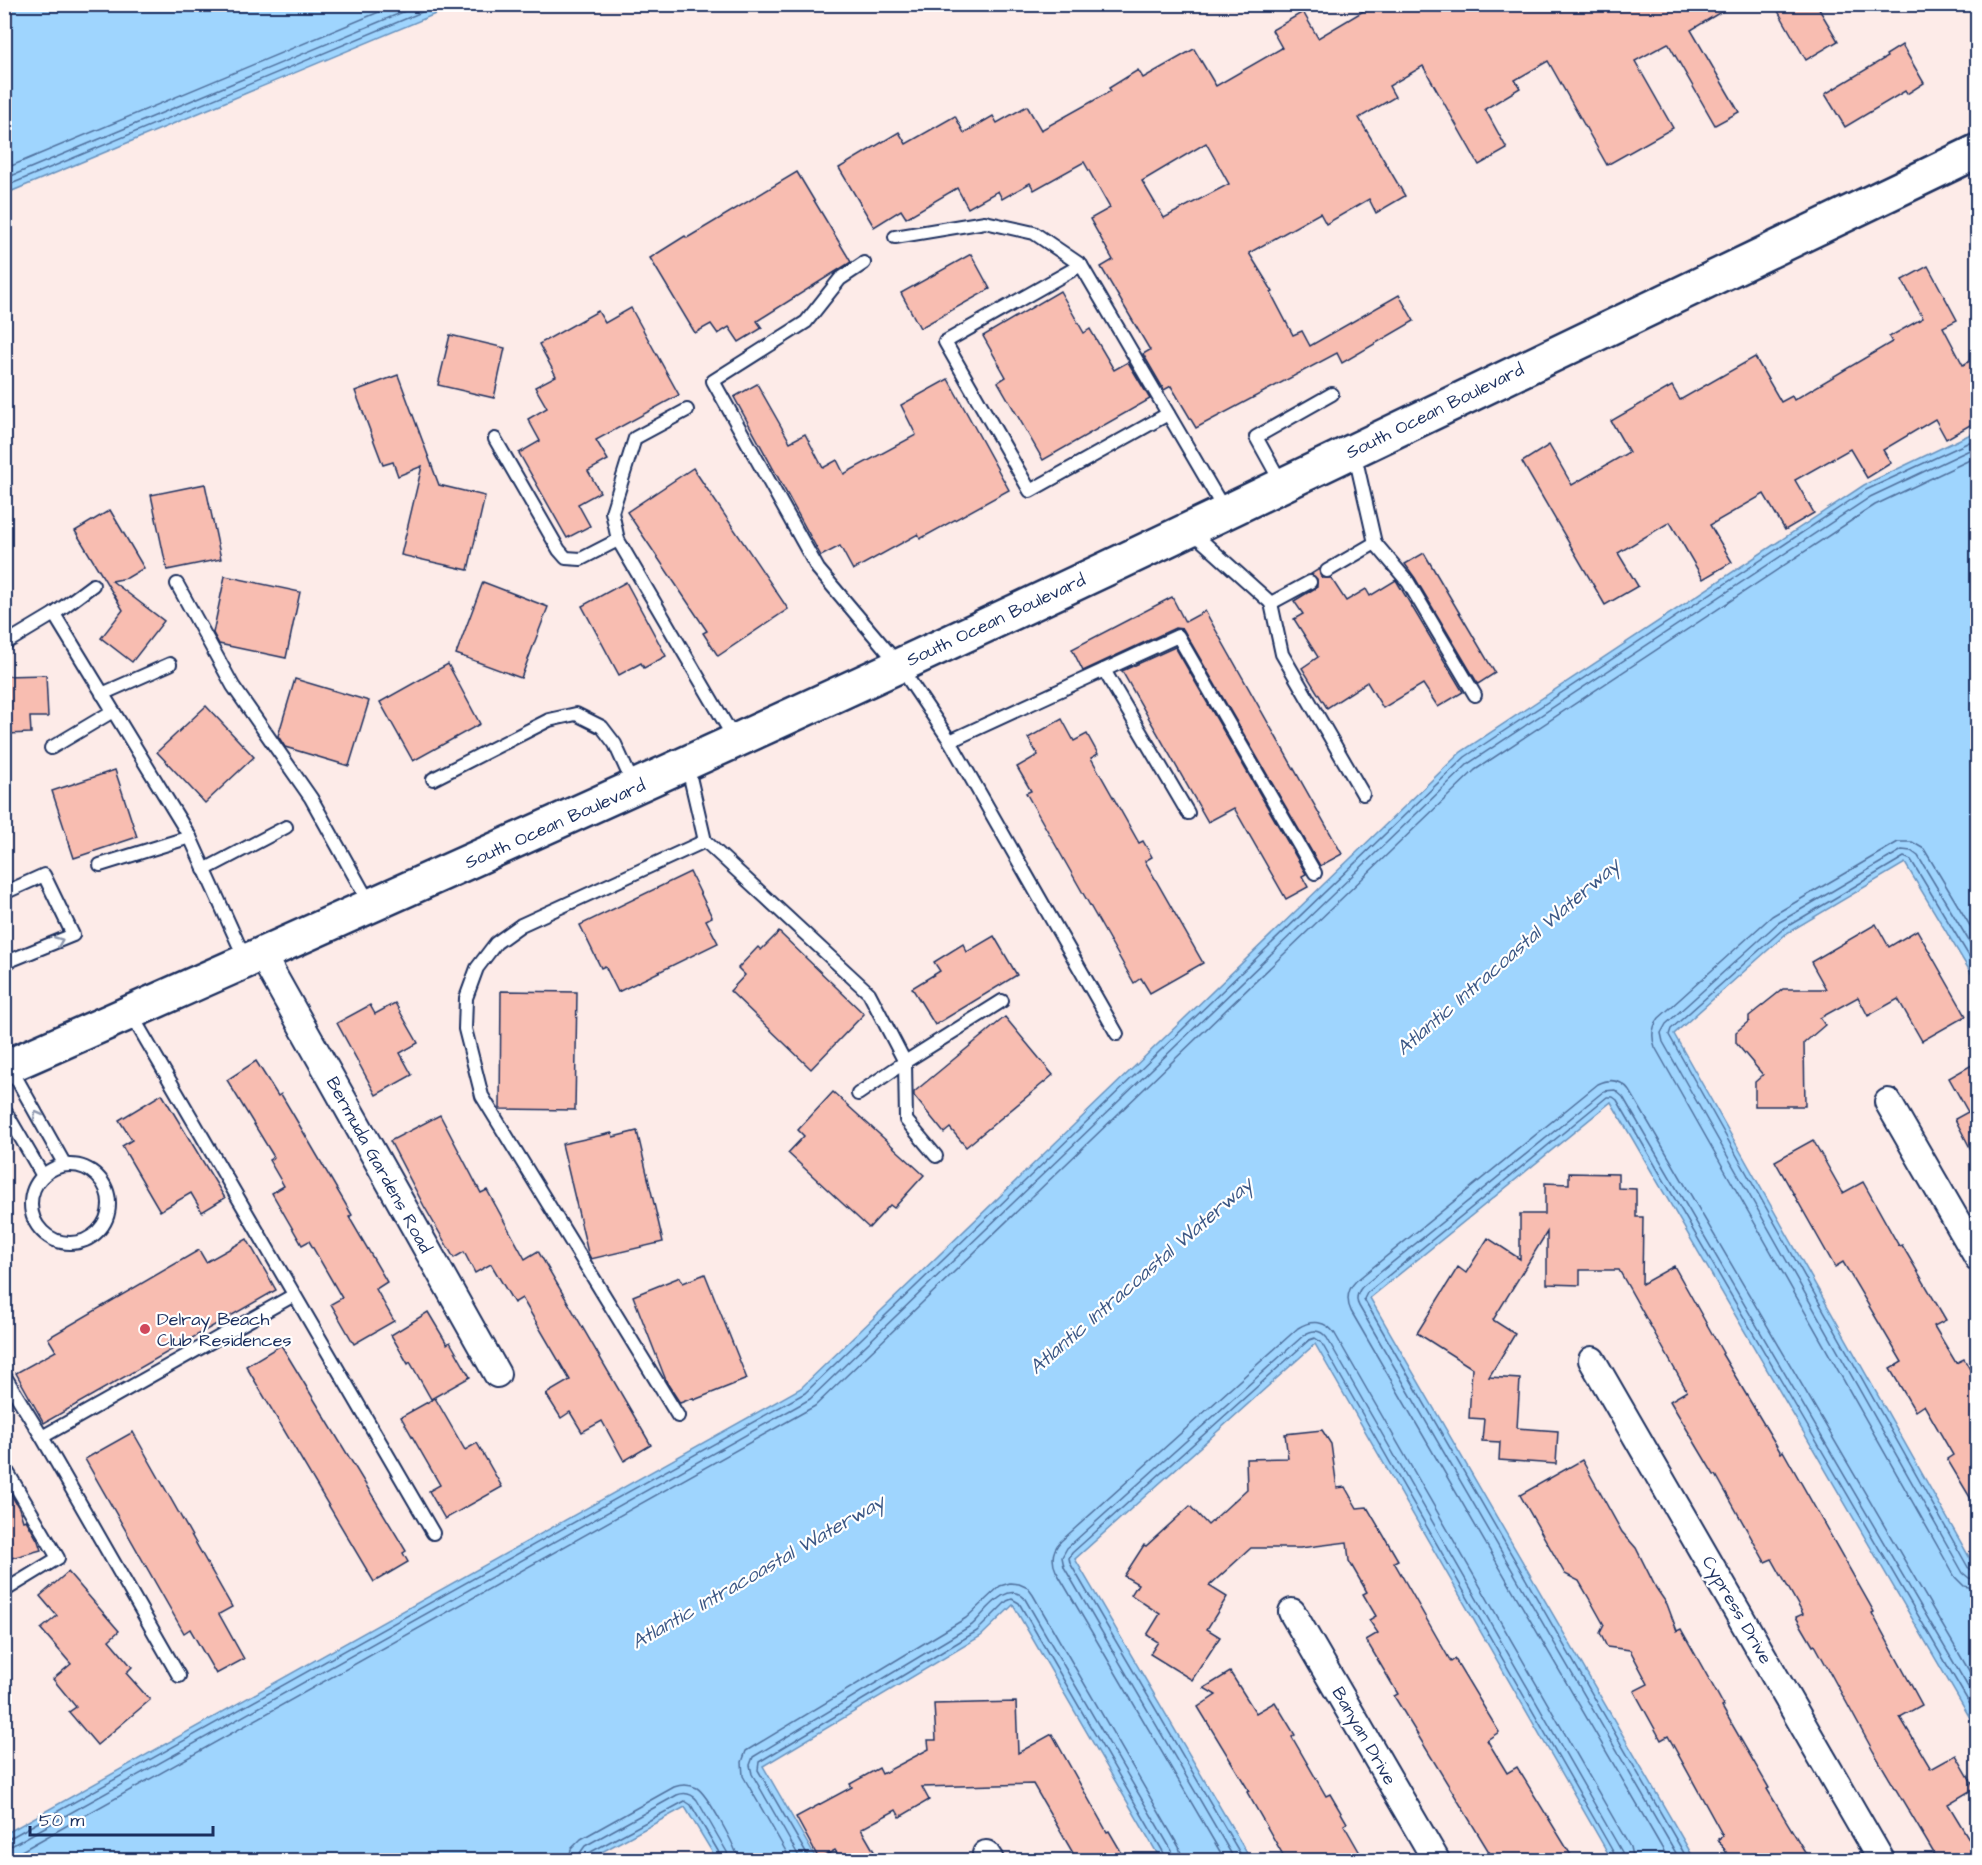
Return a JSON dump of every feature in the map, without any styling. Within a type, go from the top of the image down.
[{"type":"main road","name":"South Ocean Boulevard","points":[[7,1067],[254,959],[687,764],[1282,485],[1977,151]]},
{"type":"street","name":"Bermuda Gardens Road","points":[[254,959],[496,1374]]},
{"type":"street","points":[[1888,1102],[1977,1258]]},
{"type":"street","name":"Cypress Drive","points":[[1592,1360],[1881,1860]]},
{"type":"street","name":"Banyan Drive","points":[[1292,1612],[1436,1860]]},
{"type":"lane","points":[[895,237],[985,222],[1034,233],[1082,265],[1225,512]]},
{"type":"lane","points":[[864,263],[840,279],[806,322],[713,381],[818,569],[899,665],[950,741],[1117,1034]]},
{"type":"lane","points":[[1082,265],[945,342],[1030,491],[1168,414]]},
{"type":"lane","points":[[1282,485],[1256,437],[1332,394]]},
{"type":"lane","points":[[687,410],[635,438],[612,512],[618,540],[735,741]]},
{"type":"lane","points":[[495,439],[559,550],[567,558],[581,559],[618,540]]},
{"type":"lane","points":[[1354,450],[1375,543],[1408,582],[1475,695]]},
{"type":"lane","points":[[1189,529],[1271,603],[1282,654],[1363,794]]},
{"type":"lane","points":[[1327,571],[1375,543]]},
{"type":"lane","points":[[1271,603],[1310,582]]},
{"type":"lane","points":[[177,584],[232,686],[311,798],[371,906]]},
{"type":"lane","points":[[4,644],[54,614],[93,585]]},
{"type":"lane","points":[[54,614],[190,837],[204,870],[254,959]]},
{"type":"lane","points":[[950,741],[1178,636],[1315,873]]},
{"type":"lane","points":[[102,694],[170,664]]},
{"type":"lane","points":[[1104,670],[1188,813]]},
{"type":"lane","points":[[51,748],[113,711]]},
{"type":"lane","points":[[433,779],[549,720],[576,714],[602,727],[615,744],[634,788]]},
{"type":"lane","points":[[687,764],[705,841],[869,993],[904,1062],[906,1120],[936,1156]]},
{"type":"lane","points":[[204,870],[286,827]]},
{"type":"lane","points":[[100,865],[190,837]]},
{"type":"lane","points":[[678,1416],[482,1096],[465,1029],[466,998],[477,968],[496,943],[521,925],[705,841]]},
{"type":"lane","points":[[4,893],[44,874],[73,935],[4,963]]},
{"type":"lane","points":[[858,1094],[904,1062],[1002,1001]]},
{"type":"lane","points":[[130,1013],[433,1533]]},
{"type":"lane","points":[[7,1067],[65,1165]]},
{"type":"lane","points":[[4,1109],[43,1176]]},
{"type":"lane","points":[[65,1165],[89,1170],[99,1177],[106,1188],[109,1212],[98,1233],[75,1244],[51,1239],[42,1231],[31,1209],[36,1185],[43,1176],[65,1165]]},
{"type":"lane","points":[[42,1437],[294,1295]]},
{"type":"lane","points":[[4,1375],[179,1676]]},
{"type":"lane","points":[[4,1466],[58,1558],[4,1591]]},
{"type":"water","points":[[5,4],[457,4],[457,5],[5,194]]},
{"type":"water","name":"Atlantic Intracoastal Waterway","points":[[1977,431],[1977,983],[1905,863],[1787,933],[1674,1034],[1977,1571],[1977,1730],[1611,1102],[1370,1298],[1695,1860],[1612,1860],[1315,1344],[1075,1559],[1251,1860],[1161,1860],[1013,1605],[981,1636],[763,1766],[817,1860],[717,1860],[685,1807],[587,1860],[5,1860],[5,1834],[801,1388],[1461,752],[1864,485]]},
{"type":"building","points":[[1375,4],[1734,4],[1691,30],[1739,112],[1715,125],[1668,43],[1635,61],[1673,128],[1607,165],[1548,61],[1515,80],[1520,88],[1485,109],[1507,149],[1479,165],[1423,66],[1389,86],[1395,97],[1359,118],[1405,196],[1376,213],[1369,199],[1326,224],[1320,213],[1249,253],[1273,292],[1271,293],[1293,335],[1302,331],[1310,346],[1399,295],[1414,321],[1342,363],[1337,353],[1196,428],[1171,386],[1164,390],[1143,354],[1150,350],[1101,267],[1113,260],[1090,219],[1110,208],[1084,162],[1034,190],[1030,183],[1002,199],[998,191],[968,208],[957,188],[906,218],[901,210],[874,227],[839,168],[899,132],[906,144],[955,116],[964,133],[993,116],[997,123],[1027,106],[1041,130],[1111,91],[1109,88],[1138,70],[1143,78],[1194,49],[1216,86],[1282,48],[1272,30],[1303,12],[1318,38]],"holes":[[[1206,143],[1229,184],[1164,218],[1142,181]]]},
{"type":"building","points":[[1774,4],[1816,4],[1838,41],[1806,60]]},
{"type":"building","points":[[1902,45],[1924,83],[1907,94],[1905,91],[1845,127],[1825,94],[1887,57],[1886,55]]},
{"type":"building","points":[[797,172],[851,262],[757,321],[762,328],[739,342],[729,327],[718,334],[711,324],[695,333],[650,258]]},
{"type":"building","points":[[971,254],[990,289],[920,328],[901,293]]},
{"type":"building","points":[[1928,266],[1957,320],[1943,327],[1963,365],[1977,357],[1977,421],[1946,439],[1935,419],[1883,450],[1891,463],[1867,478],[1850,449],[1795,480],[1814,513],[1785,530],[1764,494],[1710,525],[1732,562],[1703,579],[1670,522],[1618,553],[1638,586],[1605,605],[1522,462],[1549,445],[1572,485],[1629,452],[1611,421],[1672,386],[1680,400],[1755,357],[1781,402],[1792,396],[1794,400],[1892,342],[1889,337],[1923,318],[1902,280]]},
{"type":"building","points":[[1060,291],[1084,333],[1090,329],[1114,370],[1128,362],[1150,399],[1043,460],[998,382],[1006,377],[983,336]]},
{"type":"building","points":[[631,308],[679,395],[596,440],[608,460],[588,471],[600,492],[578,504],[590,526],[567,538],[519,453],[540,441],[528,419],[547,408],[535,387],[556,376],[539,344],[598,311],[605,323]]},
{"type":"building","points":[[450,335],[505,348],[494,398],[438,385]]},
{"type":"building","points":[[398,375],[439,485],[485,496],[468,570],[401,555],[422,466],[398,476],[393,462],[383,465],[355,391]]},
{"type":"building","points":[[948,379],[1009,490],[920,539],[918,534],[853,570],[840,546],[821,556],[734,397],[757,384],[790,442],[805,434],[823,468],[837,460],[844,474],[916,435],[901,405]]},
{"type":"building","points":[[693,468],[788,609],[718,656],[703,633],[707,631],[627,512]]},
{"type":"building","points":[[205,484],[221,559],[167,570],[151,495]]},
{"type":"building","points":[[110,510],[144,568],[127,578],[112,581],[164,621],[132,662],[101,638],[123,610],[75,531]]},
{"type":"building","points":[[1424,553],[1495,673],[1478,684],[1405,564]]},
{"type":"building","points":[[1319,569],[1322,578],[1331,578],[1346,601],[1366,589],[1370,596],[1396,580],[1463,692],[1438,707],[1423,684],[1383,708],[1367,682],[1327,708],[1302,668],[1318,657],[1294,619],[1303,614],[1294,601],[1317,587],[1317,579],[1311,574]]},
{"type":"building","points":[[225,576],[300,592],[286,658],[219,644],[213,633]]},
{"type":"building","points":[[483,582],[548,607],[521,678],[456,654]]},
{"type":"building","points":[[626,582],[666,656],[644,668],[641,663],[619,675],[582,606]]},
{"type":"building","points":[[1172,597],[1185,622],[1205,611],[1342,854],[1320,866],[1183,629],[1175,628],[1083,671],[1072,649]]},
{"type":"building","points":[[1175,647],[1306,874],[1302,876],[1308,887],[1286,899],[1234,808],[1208,822],[1122,671]]},
{"type":"building","points":[[448,664],[480,724],[413,761],[380,702]]},
{"type":"building","points":[[46,675],[48,717],[30,717],[31,733],[6,734],[4,676]]},
{"type":"building","points":[[295,679],[369,701],[349,766],[285,747],[278,736]]},
{"type":"building","points":[[206,706],[254,757],[205,803],[157,752]]},
{"type":"building","points":[[1062,719],[1074,741],[1087,734],[1098,754],[1091,758],[1139,843],[1143,841],[1152,857],[1145,861],[1203,963],[1150,993],[1141,978],[1134,983],[1026,793],[1031,791],[1017,767],[1038,755],[1028,738]]},
{"type":"building","points":[[115,770],[137,837],[74,858],[52,791]]},
{"type":"building","points":[[690,872],[712,917],[706,920],[718,943],[618,992],[605,966],[601,968],[580,925]]},
{"type":"building","points":[[1876,924],[1889,947],[1917,930],[1966,1016],[1922,1041],[1898,999],[1868,1016],[1858,997],[1820,1018],[1825,1025],[1804,1043],[1805,1106],[1755,1106],[1755,1082],[1763,1075],[1736,1043],[1736,1032],[1749,1021],[1749,1016],[1783,989],[1826,989],[1811,962]]},
{"type":"building","points":[[779,932],[864,1014],[811,1069],[730,991],[745,975],[738,968],[758,947],[761,950]]},
{"type":"building","points":[[994,936],[1017,975],[935,1025],[912,988],[940,971],[934,962],[963,944],[967,952]]},
{"type":"building","points":[[501,991],[577,992],[575,1110],[500,1109]]},
{"type":"building","points":[[395,1003],[418,1043],[400,1053],[412,1075],[376,1095],[337,1023],[370,1005],[375,1014]]},
{"type":"building","points":[[1005,1017],[1053,1075],[966,1147],[950,1128],[944,1133],[914,1096],[914,1092]]},
{"type":"building","points":[[256,1061],[278,1096],[281,1094],[352,1215],[349,1217],[387,1282],[376,1289],[394,1321],[354,1344],[331,1304],[342,1298],[309,1241],[302,1245],[272,1193],[284,1186],[269,1160],[274,1157],[227,1080]]},
{"type":"building","points":[[1977,1062],[1977,1161],[1955,1119],[1968,1112],[1949,1078]]},
{"type":"building","points":[[833,1092],[924,1175],[894,1208],[890,1205],[869,1228],[788,1153],[804,1136],[798,1130]]},
{"type":"building","points":[[162,1094],[225,1198],[202,1212],[191,1193],[160,1211],[122,1146],[132,1140],[119,1120]]},
{"type":"building","points":[[440,1115],[481,1193],[487,1190],[525,1259],[538,1251],[651,1445],[624,1461],[602,1421],[582,1432],[570,1412],[561,1418],[546,1394],[570,1380],[522,1298],[514,1303],[491,1264],[475,1273],[464,1252],[454,1258],[424,1206],[390,1141]]},
{"type":"building","points":[[637,1131],[663,1242],[591,1259],[562,1144],[612,1133],[613,1137]]},
{"type":"building","points":[[1813,1140],[1843,1193],[1863,1182],[1899,1246],[1902,1245],[1946,1320],[1934,1326],[1956,1363],[1964,1359],[1977,1382],[1977,1509],[1947,1459],[1953,1455],[1924,1405],[1915,1411],[1890,1369],[1902,1362],[1843,1262],[1835,1267],[1775,1161]]},
{"type":"building","points":[[1569,1173],[1618,1174],[1618,1188],[1636,1189],[1636,1217],[1643,1217],[1642,1284],[1674,1266],[1722,1354],[1781,1453],[1783,1451],[1874,1612],[1872,1613],[1922,1705],[1900,1717],[1931,1769],[1956,1755],[1975,1788],[1948,1804],[1977,1852],[1977,1860],[1938,1860],[1873,1751],[1815,1645],[1813,1646],[1796,1617],[1803,1614],[1772,1559],[1765,1562],[1716,1475],[1670,1401],[1687,1391],[1619,1270],[1580,1270],[1580,1285],[1547,1284],[1547,1232],[1493,1320],[1515,1334],[1489,1377],[1520,1379],[1517,1428],[1558,1431],[1556,1464],[1499,1460],[1500,1442],[1482,1441],[1484,1419],[1469,1418],[1472,1368],[1417,1333],[1458,1267],[1466,1273],[1488,1238],[1520,1259],[1520,1214],[1545,1214],[1545,1183],[1569,1184]]},
{"type":"building","name":"Delray Beach Club Residences","points":[[247,1239],[276,1290],[44,1423],[16,1373],[56,1351],[48,1338],[199,1250],[206,1262]]},
{"type":"building","points":[[705,1274],[747,1379],[694,1400],[693,1398],[680,1403],[667,1383],[633,1296],[680,1277],[683,1283]]},
{"type":"building","points":[[428,1312],[447,1344],[450,1342],[470,1377],[431,1399],[410,1362],[408,1364],[391,1335]]},
{"type":"building","points":[[281,1345],[406,1551],[403,1553],[408,1562],[374,1582],[246,1366]]},
{"type":"building","points":[[435,1398],[465,1450],[477,1443],[502,1487],[445,1519],[429,1491],[440,1485],[401,1417]]},
{"type":"building","points":[[1322,1430],[1331,1444],[1337,1488],[1345,1487],[1357,1508],[1367,1507],[1398,1560],[1394,1562],[1451,1662],[1455,1659],[1499,1732],[1487,1740],[1507,1773],[1517,1767],[1574,1860],[1494,1860],[1394,1696],[1398,1694],[1366,1640],[1378,1633],[1369,1620],[1376,1616],[1363,1594],[1367,1592],[1349,1561],[1347,1542],[1300,1548],[1251,1548],[1209,1586],[1227,1597],[1207,1629],[1220,1637],[1192,1680],[1150,1654],[1158,1642],[1147,1635],[1160,1614],[1131,1595],[1138,1584],[1124,1576],[1144,1545],[1146,1546],[1190,1506],[1208,1525],[1247,1489],[1246,1459],[1288,1458],[1285,1434]]},
{"type":"building","points":[[133,1432],[232,1607],[219,1614],[244,1659],[216,1674],[190,1629],[184,1633],[85,1459]]},
{"type":"building","points":[[1582,1460],[1622,1532],[1636,1548],[1656,1588],[1667,1604],[1677,1631],[1681,1629],[1724,1706],[1722,1707],[1769,1788],[1767,1789],[1810,1860],[1731,1860],[1718,1839],[1723,1836],[1668,1736],[1661,1740],[1634,1691],[1648,1684],[1630,1650],[1607,1647],[1600,1633],[1604,1625],[1590,1600],[1579,1581],[1565,1574],[1520,1495]]},
{"type":"building","points":[[4,1483],[41,1550],[4,1560]]},
{"type":"building","points":[[68,1572],[119,1631],[109,1640],[132,1667],[126,1673],[150,1700],[97,1745],[69,1712],[76,1707],[53,1679],[71,1664],[41,1629],[57,1616],[40,1596]]},
{"type":"building","points":[[1230,1672],[1256,1713],[1275,1702],[1295,1735],[1292,1737],[1326,1796],[1330,1794],[1347,1823],[1344,1825],[1364,1860],[1286,1860],[1247,1792],[1249,1791],[1198,1707],[1216,1695],[1204,1688]]},
{"type":"building","points":[[1016,1702],[1018,1753],[1052,1734],[1107,1832],[1109,1831],[1126,1860],[1077,1860],[1033,1784],[922,1787],[929,1800],[900,1817],[896,1810],[861,1829],[879,1860],[841,1860],[835,1850],[819,1859],[796,1817],[852,1787],[850,1784],[879,1768],[882,1774],[929,1749],[928,1740],[936,1740],[934,1704]]},
{"type":"place","name":"Delray Beach Club Residences","points":[[145,1329]]}]
